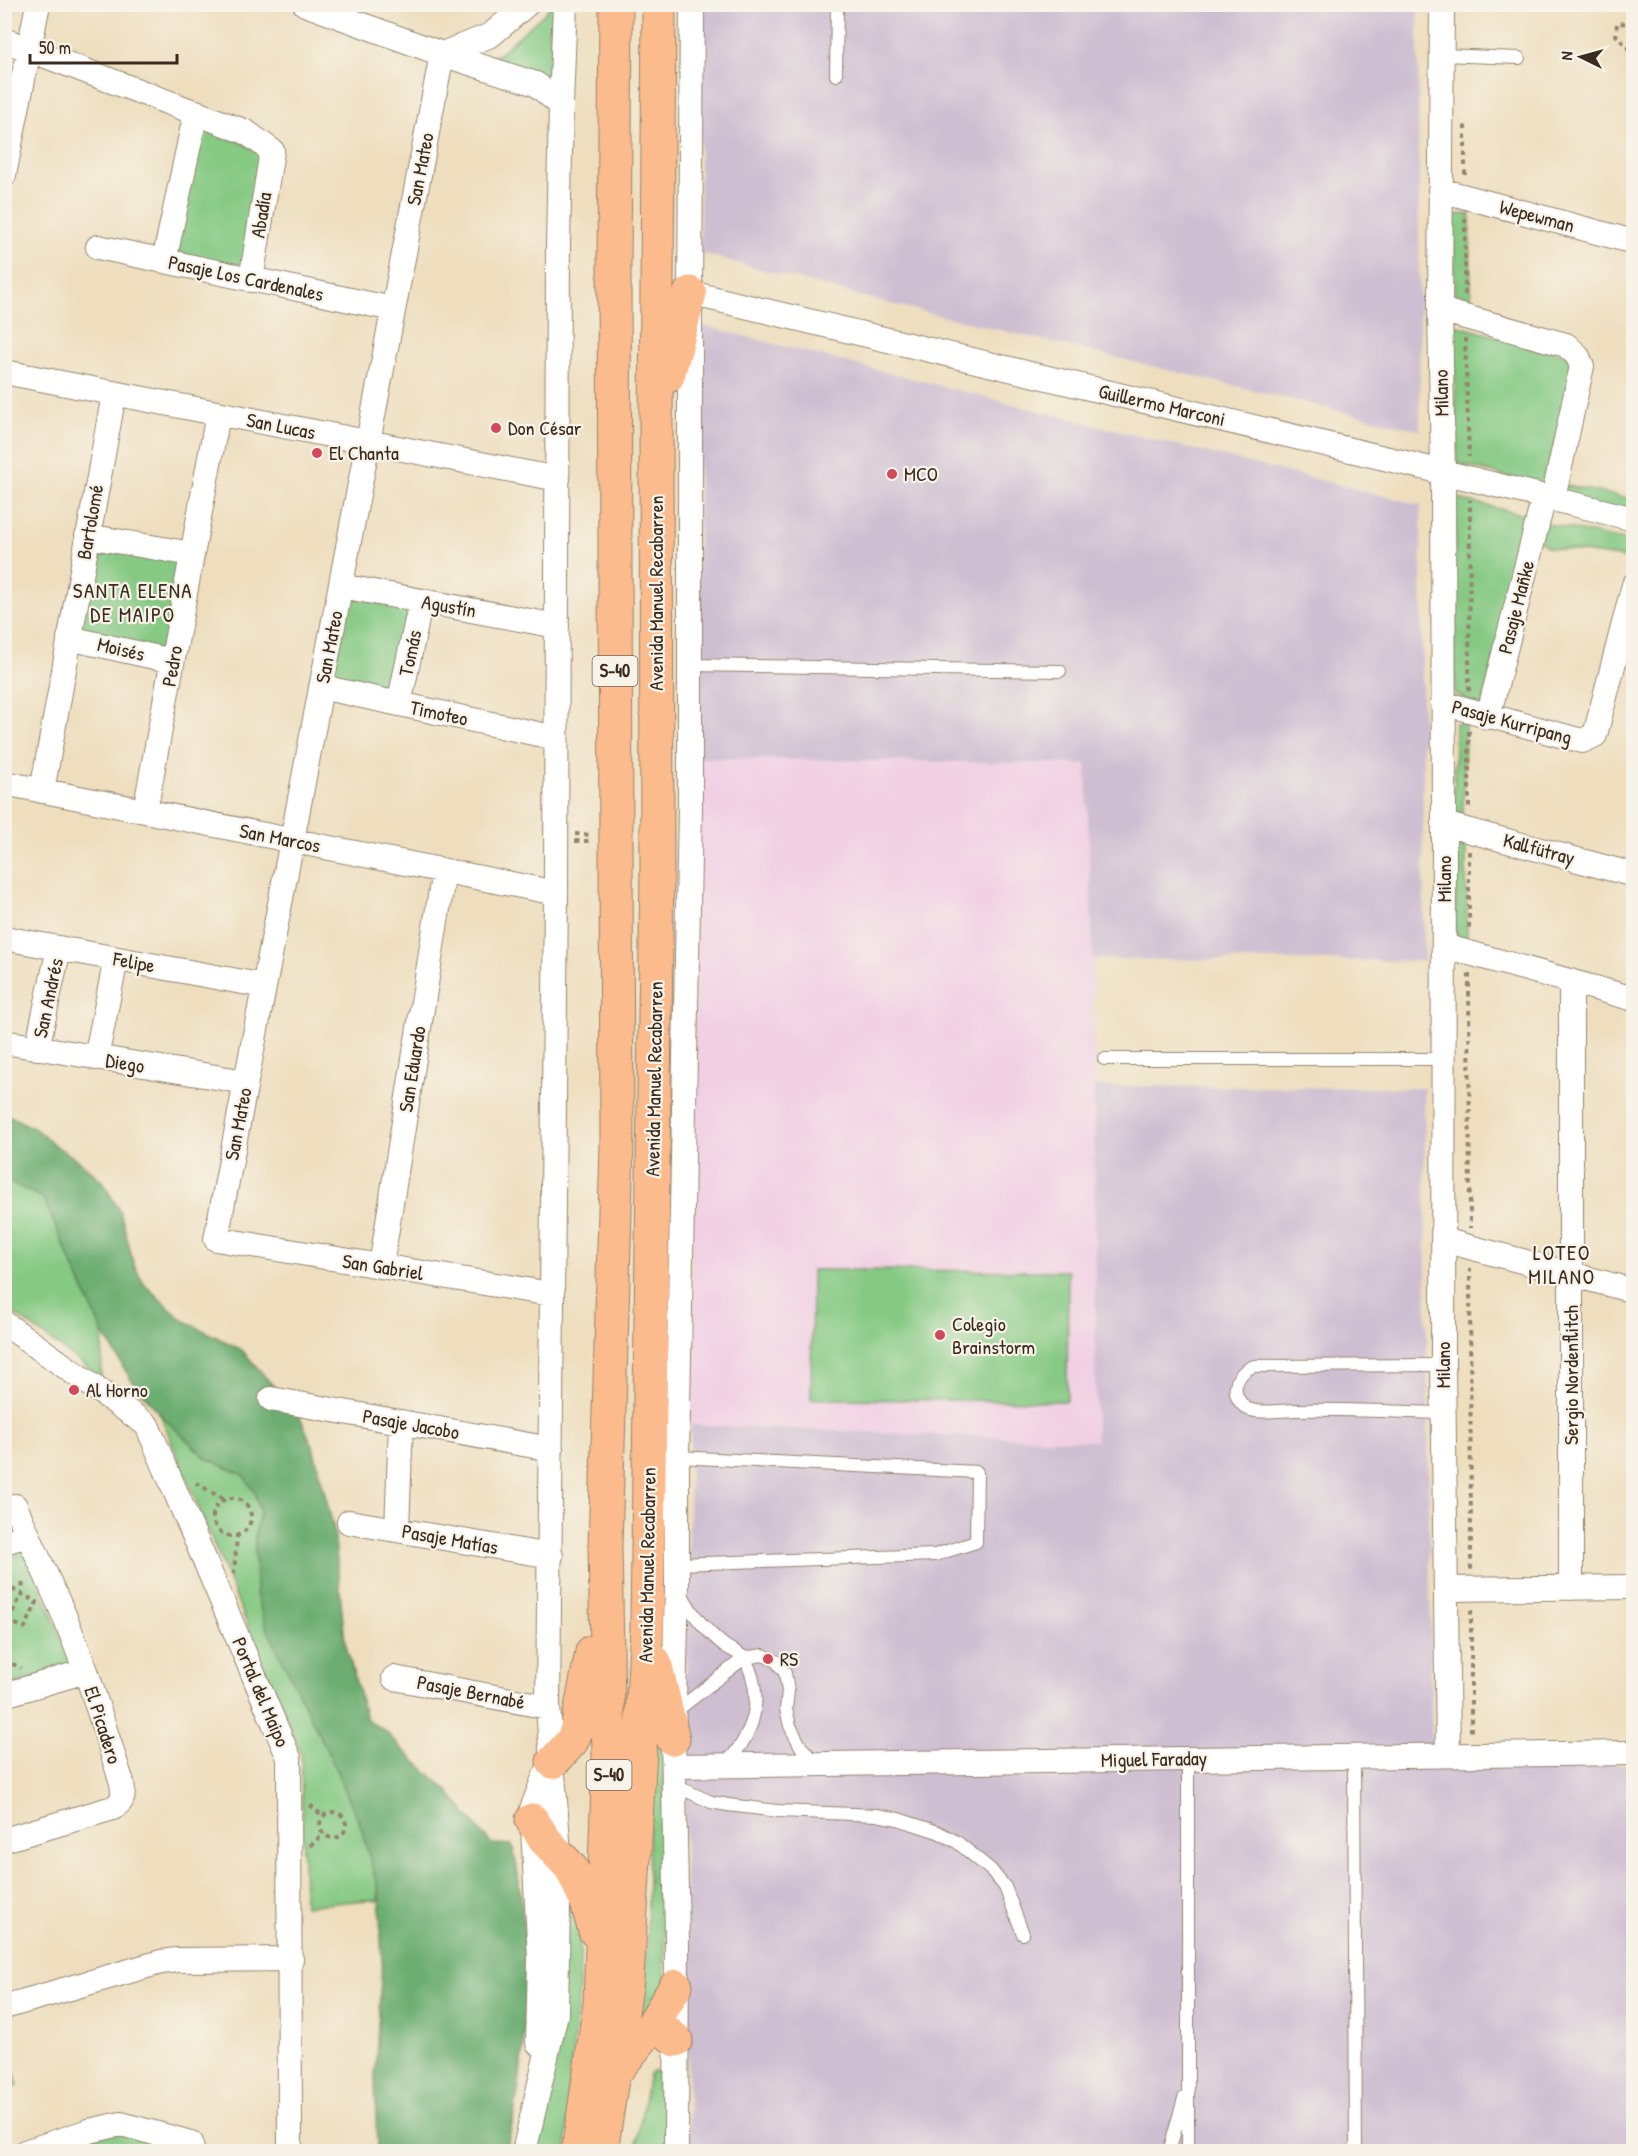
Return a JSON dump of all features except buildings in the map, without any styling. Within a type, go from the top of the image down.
[{"type":"main road","name":"Avenida Manuel Recabarren","points":[[578,2151],[600,2004],[609,1757],[605,1545],[617,1145],[614,266],[616,4]]},
{"type":"main road","name":"Avenida Manuel Recabarren","points":[[601,2151],[627,1980],[647,1627],[657,866],[656,424],[659,4]]},
{"type":"main road","points":[[656,424],[690,292]]},
{"type":"main road","points":[[553,1762],[572,1741],[581,1716],[591,1667],[605,1545]]},
{"type":"main road","points":[[647,1627],[674,1739]]},
{"type":"main road","points":[[532,1820],[546,1841],[575,1875],[592,1917],[600,1960],[600,2004]]},
{"type":"main road","points":[[614,2073],[663,2035],[676,1986]]},
{"type":"street","points":[[4,175],[38,4]]},
{"type":"street","points":[[305,4],[442,54],[536,84],[561,105]]},
{"type":"street","points":[[442,54],[491,35],[527,4]]},
{"type":"street","points":[[524,2151],[556,2014],[559,1854],[548,1707],[561,105],[565,4]]},
{"type":"street","name":"Avenida Manuel Recabarren","points":[[676,1986],[674,1739],[677,1456],[690,818],[692,4]]},
{"type":"street","name":"Milano","points":[[1442,4],[1440,310],[1443,472],[1443,1365],[1448,1754]]},
{"type":"street","points":[[4,40],[196,112],[164,261]]},
{"type":"street","name":"San Mateo","points":[[216,1239],[442,54]]},
{"type":"street","name":"Abadía","points":[[196,112],[246,132],[272,151],[251,280]]},
{"type":"street","name":"Wepewman","points":[[1440,190],[1634,242]]},
{"type":"street","name":"Pasaje Los Cardenales","points":[[98,247],[393,309]]},
{"type":"street","name":"Guillermo Marconi","points":[[690,292],[1634,519]]},
{"type":"street","name":"Pasaje Mañke","points":[[1440,310],[1566,345],[1576,355],[1582,366],[1488,717]]},
{"type":"street","name":"San Lucas","points":[[4,372],[558,479]]},
{"type":"street","name":"Bartolomé","points":[[42,791],[114,394]]},
{"type":"street","name":"Pedro","points":[[145,811],[218,414]]},
{"type":"street","points":[[87,537],[192,554]]},
{"type":"street","name":"Pasaje Kurripang","points":[[1443,703],[1582,741],[1595,735],[1634,585]]},
{"type":"street","name":"Agustín","points":[[341,586],[557,626]]},
{"type":"street","name":"Tomás","points":[[399,704],[421,601]]},
{"type":"street","name":"Moisés","points":[[69,638],[172,661]]},
{"type":"street","name":"Timoteo","points":[[321,687],[556,738]]},
{"type":"street","name":"San Marcos","points":[[4,783],[556,893]]},
{"type":"street","name":"Kallfütray","points":[[1444,824],[1634,875]]},
{"type":"street","name":"San Eduardo","points":[[381,1266],[444,871]]},
{"type":"street","name":"Felipe","points":[[4,938],[264,986]]},
{"type":"street","points":[[1444,946],[1634,999]]},
{"type":"street","name":"San Andrés","points":[[37,1048],[58,948]]},
{"type":"street","points":[[96,1058],[116,959]]},
{"type":"street","name":"Sergio Nordenflitch","points":[[1571,981],[1571,1588]]},
{"type":"street","name":"Diego","points":[[4,1042],[246,1082]]},
{"type":"street","name":"San Gabriel","points":[[216,1239],[551,1294]]},
{"type":"street","points":[[1443,1239],[1634,1292]]},
{"type":"street","name":"Portal del Maipo","points":[[4,1323],[147,1425],[289,1758],[291,2151]]},
{"type":"street","name":"Pasaje Jacobo","points":[[270,1399],[551,1449]]},
{"type":"street","points":[[397,1530],[400,1422]]},
{"type":"street","name":"El Picadero","points":[[4,1840],[113,1808],[122,1801],[123,1791],[86,1671],[64,1615],[15,1506]]},
{"type":"street","name":"Pasaje Matías","points":[[349,1522],[551,1556]]},
{"type":"street","points":[[4,1542],[28,1535]]},
{"type":"street","points":[[1446,1589],[1634,1587]]},
{"type":"street","points":[[4,1695],[86,1671]]},
{"type":"street","name":"Pasaje Bernabé","points":[[394,1678],[548,1707]]},
{"type":"street","name":"Miguel Faraday","points":[[674,1739],[724,1765],[1634,1753]]},
{"type":"street","points":[[537,2091],[540,1959],[532,1809],[543,1779],[553,1762]]},
{"type":"street","points":[[11,1997],[153,1956],[177,1960],[228,1952],[291,1952]]},
{"type":"street","points":[[663,2035],[676,2151]]},
{"type":"street","points":[[25,2151],[89,2131],[121,2124],[191,2144],[192,2151]]},
{"type":"lane","points":[[836,75],[837,4]]},
{"type":"lane","points":[[1441,55],[1519,58]]},
{"type":"lane","points":[[690,665],[1060,670]]},
{"type":"lane","points":[[1104,1059],[1443,1059]]},
{"type":"lane","points":[[1443,1365],[1254,1366],[1246,1369],[1238,1378],[1235,1390],[1239,1401],[1253,1411],[1444,1413]]},
{"type":"lane","points":[[677,1456],[977,1472],[976,1542],[935,1555],[677,1575],[686,1603],[710,1634],[744,1658],[755,1693],[753,1719],[742,1745],[724,1765]]},
{"type":"lane","points":[[674,1739],[744,1658],[763,1654],[780,1666],[788,1682],[786,1709],[790,1726],[801,1748],[819,1764]]},
{"type":"lane","points":[[1354,1756],[1356,2151]]},
{"type":"lane","points":[[1188,1758],[1188,2151]]},
{"type":"lane","points":[[674,1803],[685,1790],[711,1802],[728,1805],[778,1811],[876,1815],[919,1824],[957,1842],[991,1870],[1005,1887],[1023,1934]]},
{"type":"lane","points":[[1169,2151],[1188,2082]]},
{"type":"path","points":[[1634,24],[1617,23],[1616,35],[1634,55]]},
{"type":"path","points":[[1469,953],[1472,1754]]},
{"type":"path","points":[[233,1497],[242,1499],[249,1506],[252,1515],[251,1524],[245,1532],[237,1536],[227,1536],[219,1531],[214,1523],[213,1514],[216,1505],[223,1499],[233,1497]]},
{"type":"path","points":[[4,1628],[6,1620],[22,1594],[28,1535]]},
{"type":"path","points":[[233,1581],[237,1536]]},
{"type":"path","points":[[4,1585],[37,1602],[25,1628],[6,1620]]},
{"type":"path","points":[[308,1802],[323,1816]]},
{"type":"path","points":[[330,1812],[338,1812],[344,1818],[346,1826],[343,1833],[336,1838],[328,1837],[320,1824],[323,1816],[330,1812]]},
{"type":"path","points":[[309,1847],[324,1833]]},
{"type":"shaded area","points":[[700,5],[1418,5],[1420,430],[883,302],[700,253]]},
{"type":"shaded area","points":[[700,325],[1421,505],[1424,961],[1093,959],[1086,764],[697,758]]},
{"type":"shaded area","name":"Colegio Brainstorm","points":[[697,758],[1086,764],[1093,959],[1097,1441],[691,1425]]},
{"type":"shaded area","points":[[1094,1086],[1424,1088],[1432,1763],[1633,1764],[1633,2151],[689,2152],[684,1766],[691,1425],[1096,1441]]},
{"type":"green space","points":[[549,5],[559,5],[555,92],[478,62],[499,54],[547,11]]},
{"type":"green space","points":[[200,127],[265,154],[245,270],[173,255]]},
{"type":"green space","points":[[1470,214],[1471,312],[1455,308],[1453,215]]},
{"type":"green space","points":[[1454,325],[1568,355],[1573,368],[1547,488],[1457,463]]},
{"type":"green space","points":[[1565,485],[1633,499],[1633,517],[1561,503]]},
{"type":"green space","points":[[1455,498],[1529,516],[1482,707],[1455,694]]},
{"type":"green space","points":[[1544,523],[1633,542],[1631,559],[1548,547],[1540,541]]},
{"type":"green space","name":"SANTA ELENA DE MAIPO","points":[[91,540],[190,554],[171,657],[72,636]]},
{"type":"green space","points":[[350,596],[409,611],[390,692],[331,678]]},
{"type":"green space","points":[[1455,723],[1465,723],[1463,815],[1454,813]]},
{"type":"green space","points":[[1463,844],[1466,846],[1467,943],[1461,940],[1455,932],[1457,850]]},
{"type":"green space","points":[[4,1113],[35,1129],[78,1160],[102,1181],[120,1211],[134,1265],[144,1284],[181,1319],[242,1350],[300,1417],[313,1447],[334,1530],[345,1642],[366,1719],[385,1731],[448,1791],[491,1844],[512,1845],[525,1939],[526,2000],[522,2061],[506,2151],[377,2151],[375,2076],[382,1962],[379,1891],[360,1824],[334,1765],[266,1626],[256,1594],[255,1536],[260,1512],[255,1492],[243,1475],[206,1458],[160,1414],[130,1378],[103,1333],[43,1198],[5,1180]]},
{"type":"green space","points":[[5,1180],[43,1198],[103,1333],[101,1377],[5,1307]]},
{"type":"green space","name":"Colegio Brainstorm","points":[[812,1270],[1068,1271],[1067,1401],[811,1399]]},
{"type":"green space","points":[[160,1414],[206,1458],[243,1475],[255,1492],[260,1512],[255,1536],[256,1594],[266,1626],[334,1765],[360,1824],[379,1891],[378,1901],[304,1906],[301,1754]]},
{"type":"green space","points":[[23,1546],[74,1666],[5,1686],[5,1551]]},
{"type":"green space","points":[[651,1693],[664,1763],[665,1983],[637,2025],[647,1948]]},
{"type":"green space","points":[[568,1911],[572,1911],[577,1925],[580,1969],[569,2086],[567,2151],[534,2152]]},
{"type":"green space","points":[[4,2041],[18,2085],[5,2089],[4,2089]]},
{"type":"green space","points":[[657,2071],[666,2080],[668,2151],[635,2152],[649,2074]]},
{"type":"green space","points":[[121,2127],[188,2151],[99,2151],[93,2133]]},
{"type":"place","name":"Don César","points":[[496,428]]},
{"type":"place","name":"El Chanta","points":[[317,453]]},
{"type":"place","name":"MCO","points":[[892,474]]},
{"type":"place","name":"Colegio Brainstorm","points":[[940,1335]]},
{"type":"place","name":"Al Horno","points":[[74,1390]]},
{"type":"place","name":"RS","points":[[768,1659]]},
{"type":"district","name":"SANTA ELENA DE MAIPO","points":[[133,603]]},
{"type":"district","name":"LOTEO MILANO","points":[[1562,1265]]}]
